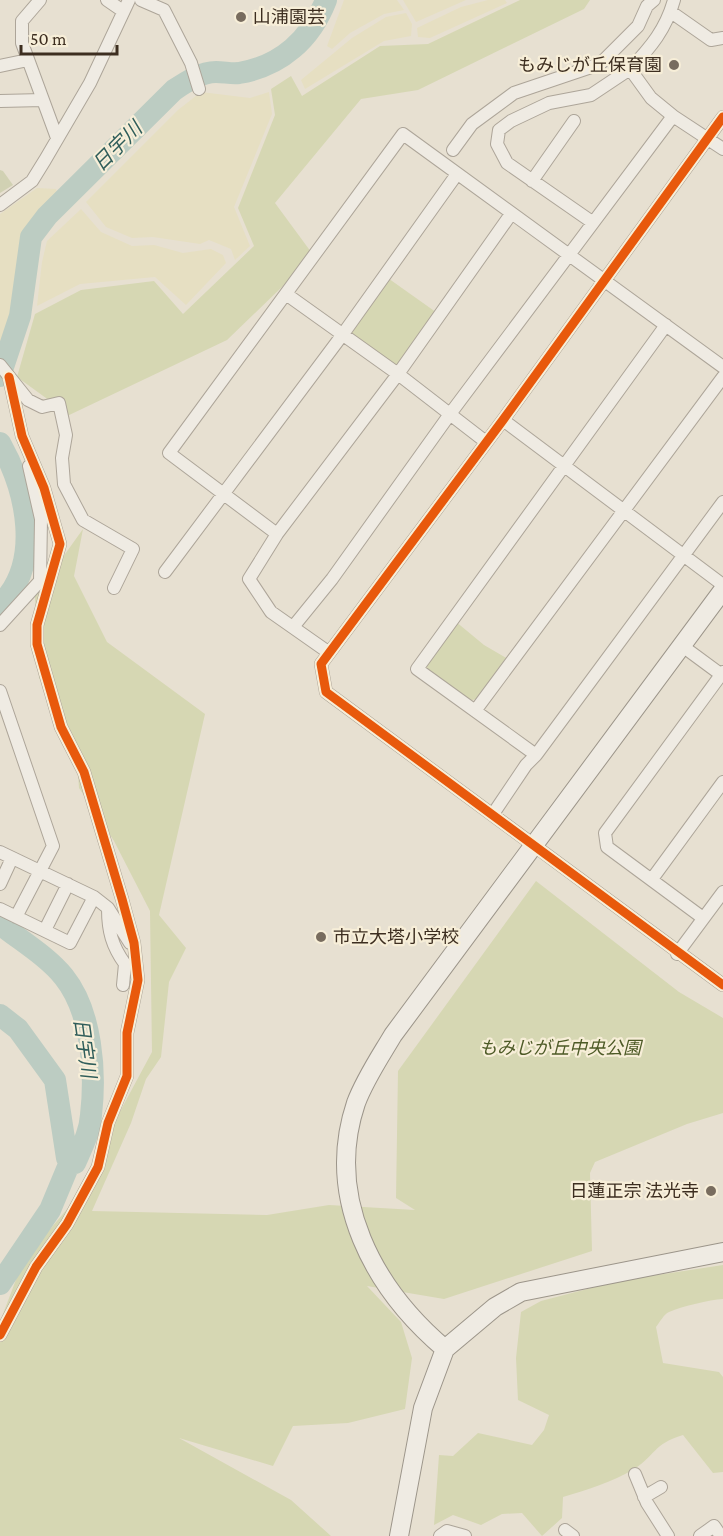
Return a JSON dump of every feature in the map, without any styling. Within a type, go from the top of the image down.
[{"type":"street","points":[[40,0],[22,21],[22,43],[57,138]]},
{"type":"street","points":[[0,205],[32,181],[90,83],[126,5],[107,0]]},
{"type":"street","points":[[141,0],[164,10],[191,63],[199,89]]},
{"type":"street","points":[[453,150],[472,124],[514,93],[588,70],[600,64],[638,26],[647,6],[654,0]]},
{"type":"street","points":[[659,0],[672,6],[711,40],[723,38]]},
{"type":"street","points":[[592,222],[507,163],[497,144],[499,130],[512,121],[549,104],[596,91],[630,69],[660,36],[672,6]]},
{"type":"street","points":[[0,66],[28,60]]},
{"type":"street","points":[[630,69],[651,98],[673,116],[708,136],[723,149]]},
{"type":"street","points":[[588,70],[596,91]]},
{"type":"street","points":[[0,100],[43,100]]},
{"type":"street","points":[[483,114],[499,130]]},
{"type":"street","points":[[293,627],[332,579],[450,414],[673,116]]},
{"type":"street","points":[[723,117],[503,420],[321,664],[326,692],[494,814],[677,954],[723,985]]},
{"type":"street","points":[[532,181],[574,121]]},
{"type":"street","points":[[276,534],[169,453],[403,134],[723,367]]},
{"type":"street","points":[[165,572],[343,334],[457,174]]},
{"type":"street","points":[[328,652],[271,612],[249,579],[276,534],[398,374],[511,214]]},
{"type":"street","points":[[286,294],[398,374],[486,442]]},
{"type":"street","points":[[536,755],[417,669],[666,325]]},
{"type":"street","points":[[0,365],[28,400],[42,407],[59,403],[66,435],[62,458],[64,484],[83,520],[133,549],[114,588]]},
{"type":"street","points":[[0,625],[40,581],[41,519],[9,377]]},
{"type":"street","points":[[475,711],[723,377]]},
{"type":"street","points":[[503,420],[723,585]]},
{"type":"street","points":[[0,1335],[36,1268],[67,1224],[98,1167],[108,1123],[127,1076],[127,1033],[138,980],[135,952],[84,772],[61,727],[39,654],[37,625],[60,544],[44,488],[22,436]]},
{"type":"street","points":[[494,814],[526,765],[536,755],[723,502]]},
{"type":"street","points":[[445,1348],[417,1325],[377,1273],[357,1233],[347,1181],[348,1139],[356,1104],[377,1061],[723,590]]},
{"type":"street","points":[[681,645],[722,674],[605,833],[607,847],[703,918]]},
{"type":"street","points":[[0,691],[53,846],[16,917]]},
{"type":"street","points":[[652,879],[723,782]]},
{"type":"street","points":[[0,884],[6,855],[94,897],[108,908],[135,952]]},
{"type":"street","points":[[45,930],[68,884]]},
{"type":"street","points":[[677,954],[723,892]]},
{"type":"street","points":[[0,909],[70,942],[94,897]]},
{"type":"street","points":[[108,908],[108,929],[114,949],[125,964],[123,985]]},
{"type":"street","points":[[399,1536],[423,1408],[445,1348],[495,1307],[521,1292],[723,1252]]},
{"type":"street","points":[[635,1474],[644,1497],[668,1536]]},
{"type":"street","points":[[644,1497],[661,1487]]},
{"type":"street","points":[[700,1536],[714,1526],[721,1536]]},
{"type":"street","points":[[440,1536],[447,1531],[465,1536]]},
{"type":"shaded area","points":[[344,0],[397,0],[404,10],[384,14],[350,33],[332,49],[327,46]]},
{"type":"shaded area","points":[[403,0],[466,0],[416,22]]},
{"type":"shaded area","points":[[488,0],[505,0],[507,3],[430,38],[418,37],[417,28],[461,7]]},
{"type":"shaded area","points":[[406,13],[412,24],[411,36],[384,41],[305,89],[301,80],[352,38],[386,17]]},
{"type":"shaded area","points":[[201,92],[250,98],[269,92],[272,114],[234,207],[250,246],[235,260],[231,249],[209,240],[200,244],[153,237],[132,238],[106,227],[86,202],[178,110]]},
{"type":"shaded area","points":[[37,188],[56,189],[59,198],[25,239],[14,315],[0,350],[0,214]]},
{"type":"shaded area","points":[[81,209],[101,232],[132,246],[154,245],[183,253],[211,249],[223,255],[226,263],[186,305],[155,277],[80,284],[37,306],[47,241]]},
{"type":"green space","points":[[520,0],[590,0],[584,9],[418,90],[361,99],[275,203],[314,256],[227,340],[65,417],[46,398],[17,377],[35,314],[81,290],[154,281],[183,314],[254,246],[238,208],[275,115],[271,89],[291,76],[302,96],[380,46],[428,44]]},
{"type":"green space","points":[[0,170],[13,185],[0,193]]},
{"type":"green space","points":[[385,276],[440,315],[398,374],[343,334]]},
{"type":"green space","name":"もみじが丘中央公園","points":[[83,529],[74,576],[107,642],[205,714],[159,915],[186,948],[169,982],[161,1057],[146,1079],[131,1123],[92,1211],[267,1215],[329,1205],[415,1210],[396,1198],[398,1071],[536,881],[679,992],[723,1018],[723,1113],[687,1124],[595,1162],[590,1173],[592,1251],[444,1299],[367,1286],[401,1322],[412,1358],[405,1409],[348,1423],[293,1426],[273,1466],[179,1438],[291,1500],[331,1536],[0,1536],[0,1322],[23,1261],[68,1208],[152,1052],[150,911],[114,841],[79,788],[76,744],[39,678],[35,596]]},
{"type":"green space","points":[[455,621],[484,645],[508,659],[476,699],[469,701],[429,673],[426,666]]},
{"type":"green space","points":[[723,1265],[723,1299],[669,1312],[656,1327],[663,1363],[719,1372],[723,1377],[723,1472],[713,1473],[683,1435],[660,1446],[641,1464],[626,1474],[563,1497],[562,1518],[542,1536],[522,1513],[502,1514],[481,1525],[453,1515],[434,1525],[439,1455],[453,1456],[478,1433],[532,1445],[544,1430],[549,1415],[518,1400],[516,1358],[521,1312],[541,1301],[618,1281]]},
{"type":"waterway","name":"日宇川","points":[[0,376],[20,316],[31,237],[47,216],[174,90],[205,74],[239,73],[268,64],[281,57],[293,48],[312,27],[326,0]]},
{"type":"waterway","name":"日宇川","points":[[0,443],[17,483],[26,526],[26,548],[22,569],[13,588],[0,605]]},
{"type":"waterway","name":"日宇川","points":[[0,924],[50,962],[73,991],[86,1025],[93,1080],[89,1127],[75,1163],[70,1162],[50,1210],[0,1284]]},
{"type":"waterway","name":"日宇川","points":[[0,1015],[18,1029],[55,1080],[67,1158],[70,1162]]},
{"type":"cycle path","points":[[723,117],[503,420],[321,664],[326,692],[723,985]]},
{"type":"cycle path","points":[[0,1335],[36,1267],[67,1224],[98,1167],[108,1123],[127,1076],[127,1033],[138,980],[134,943],[84,772],[61,727],[37,644],[37,625],[60,544],[44,488],[22,436],[9,377]]},
{"type":"place","name":"山浦園芸","points":[[241,17]]},
{"type":"place","name":"もみじが丘保育園","points":[[674,65]]},
{"type":"place","name":"市立大塔小学校","points":[[321,937]]},
{"type":"place","name":"日蓮正宗 法光寺","points":[[711,1191]]}]
